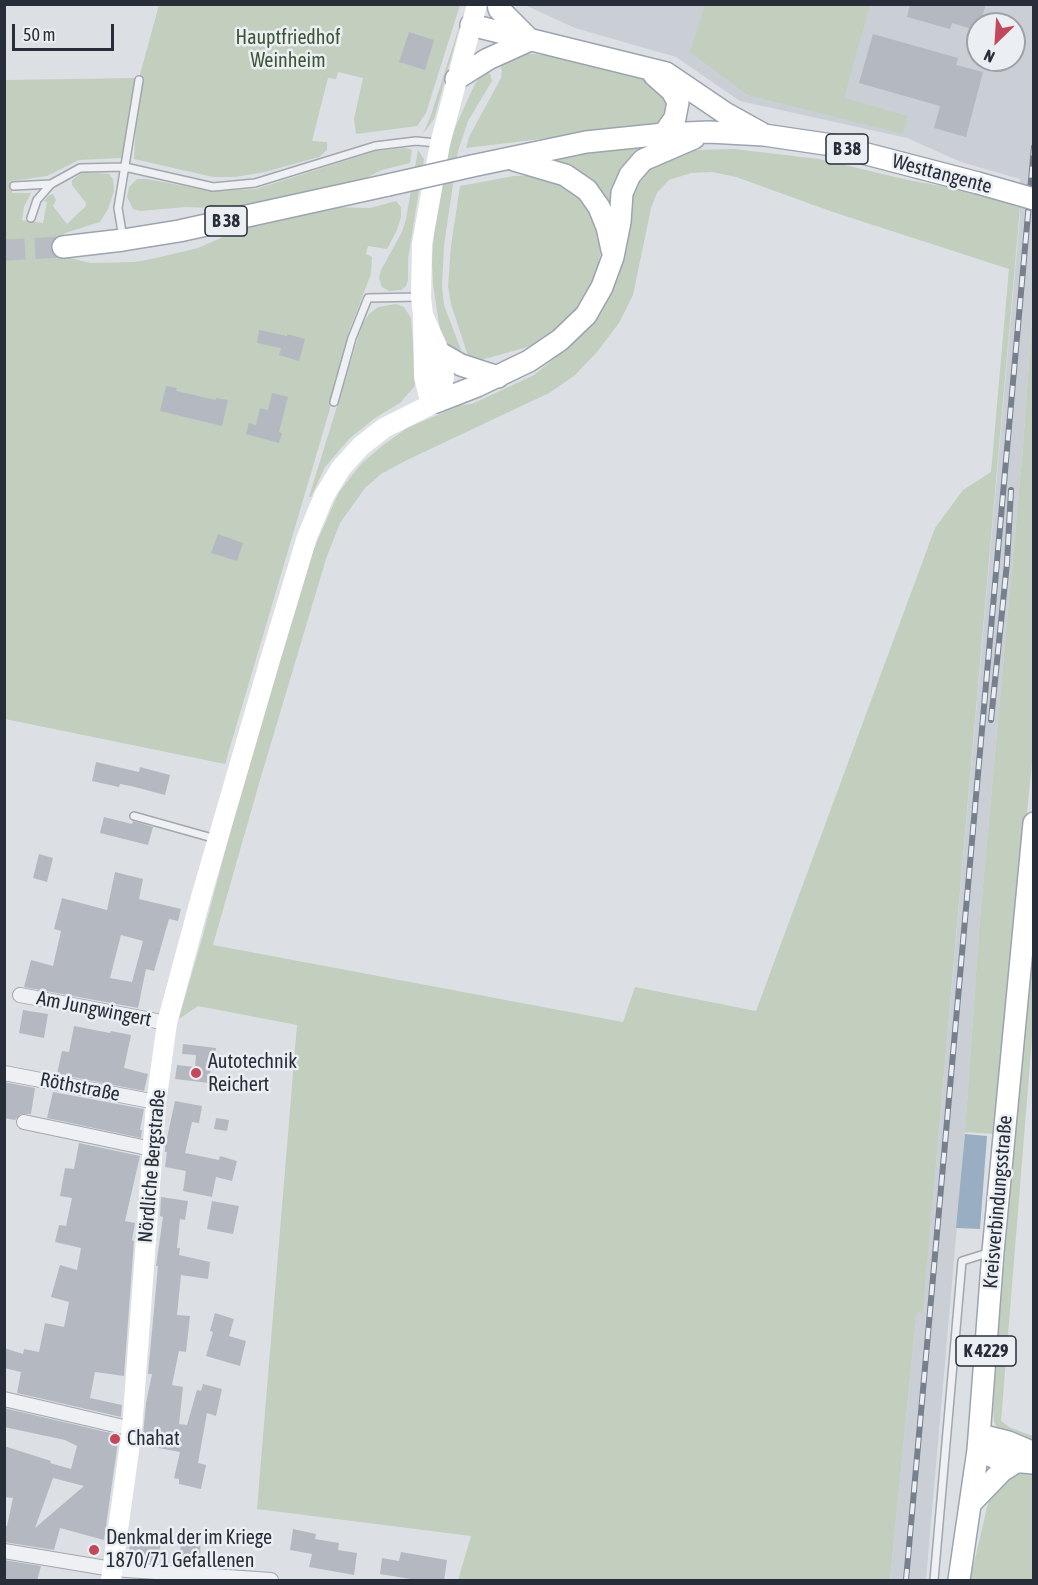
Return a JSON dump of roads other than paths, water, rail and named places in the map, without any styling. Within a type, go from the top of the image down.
[{"type":"main road","points":[[434,403],[424,377],[422,244],[440,144],[477,4]]},
{"type":"main road","points":[[498,4],[504,15],[530,40]]},
{"type":"main road","points":[[471,25],[666,73],[716,107],[764,135]]},
{"type":"main road","points":[[456,79],[488,59],[530,40]]},
{"type":"main road","points":[[644,68],[672,91],[678,102],[675,118],[664,134]]},
{"type":"main road","points":[[434,403],[529,361],[560,340],[586,315],[602,287],[613,257],[620,222],[622,193],[630,175],[643,160],[709,132]]},
{"type":"main road","name":"B 38","points":[[63,247],[190,229],[472,165],[586,142],[709,132]]},
{"type":"main road","name":"Westtangente","points":[[709,132],[764,135],[832,145],[1034,199]]},
{"type":"main road","points":[[507,158],[565,175],[587,190],[599,207],[607,227],[613,257]]},
{"type":"main road","points":[[422,306],[440,353],[444,376],[442,388],[434,403]]},
{"type":"main road","points":[[440,353],[461,365],[498,376]]},
{"type":"main road","name":"Nördliche Bergstraße","points":[[112,1575],[132,1429],[156,1102],[167,1023],[307,537],[324,496],[341,468],[361,446],[384,428],[434,403]]},
{"type":"main road","name":"Kreisverbindungsstraße","points":[[959,1581],[979,1443],[993,1252],[1034,823]]},
{"type":"main road","points":[[979,1443],[993,1458],[1028,1459]]},
{"type":"main road","points":[[971,1503],[1002,1471],[1028,1459]]},
{"type":"street","name":"Am Jungwingert","points":[[20,995],[167,1023]]},
{"type":"street","name":"Röthstraße","points":[[4,1073],[156,1102]]},
{"type":"street","points":[[24,1122],[152,1149]]},
{"type":"street","points":[[4,1399],[132,1429]]},
{"type":"street","points":[[4,1551],[112,1575],[271,1581]]},
{"type":"lane","points":[[123,240],[118,208],[139,80]]},
{"type":"lane","points":[[31,218],[37,201],[54,185],[80,168],[125,167],[213,187],[255,183],[375,146],[416,141],[440,144]]},
{"type":"lane","points":[[14,186],[54,185]]},
{"type":"lane","points":[[334,402],[352,338],[368,298],[422,306]]},
{"type":"lane","points":[[134,816],[218,840]]},
{"type":"lane","points":[[934,1581],[962,1261],[993,1252]]},
{"type":"water","points":[[965,1134],[987,1136],[980,1229],[956,1228]]},
{"type":"tunnel","points":[[4,250],[63,247]]},
{"type":"railway","points":[[906,1580],[1034,147]]},
{"type":"railway","points":[[991,720],[1007,563],[1011,490]]},
{"type":"place","name":"Autotechnik Reichert","points":[[196,1073]]},
{"type":"place","name":"Chahat","points":[[115,1439]]},
{"type":"place","name":"Denkmal der im Kriege 1870/71 Gefallenen","points":[[94,1550]]},
{"type":"park label","name":"Hauptfriedhof Weinheim","points":[[288,50]]}]
